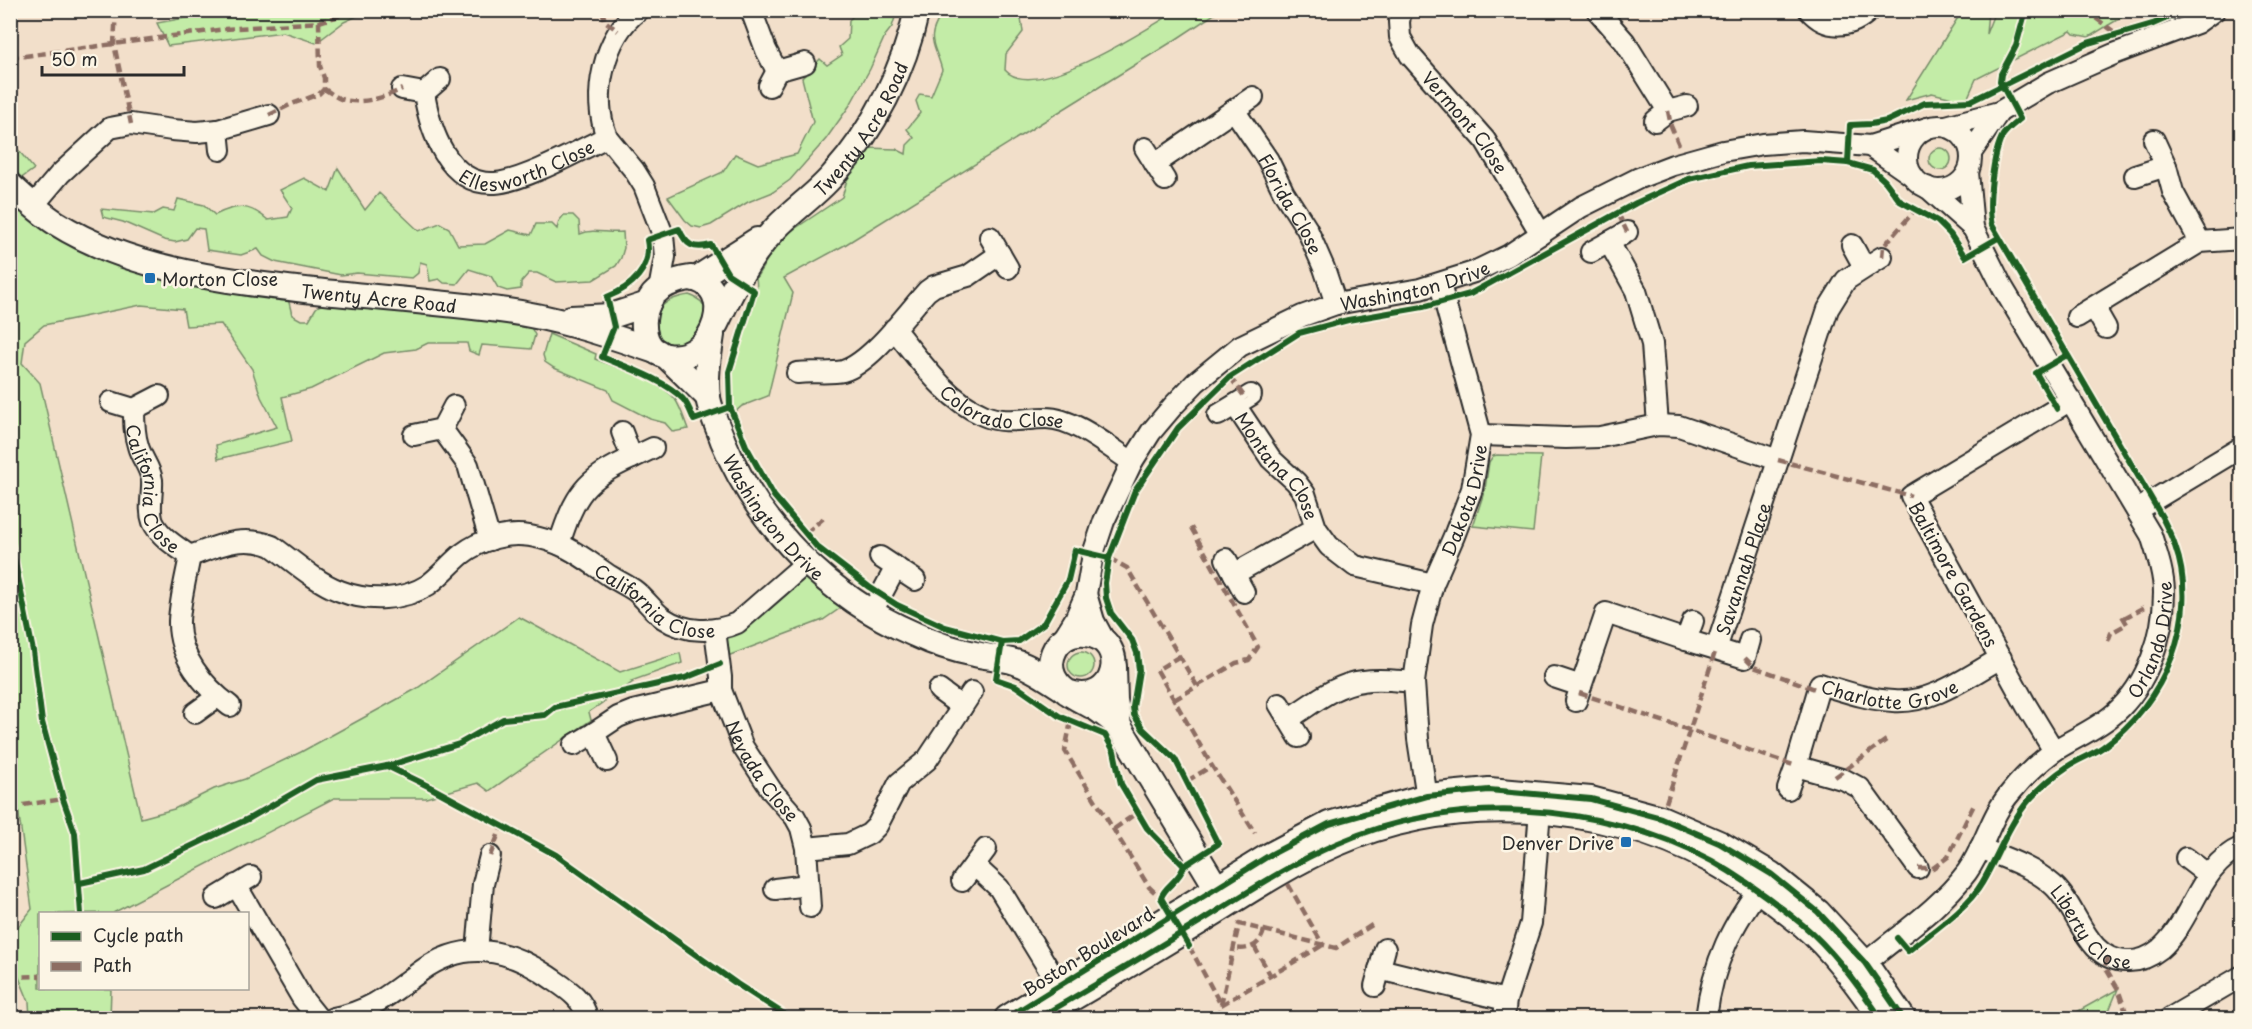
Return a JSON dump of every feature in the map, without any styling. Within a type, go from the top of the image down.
[{"type":"street","name":"Ellesworth Close","points":[[639,10],[618,31],[607,54],[603,72],[601,114],[608,137],[644,186],[665,243],[693,279]]},
{"type":"street","points":[[751,10],[766,50],[773,79],[805,63]]},
{"type":"street","name":"Twenty Acre Road","points":[[714,329],[748,260],[776,227],[833,176],[879,111],[898,70],[913,29],[917,10]]},
{"type":"street","name":"Vermont Close","points":[[1401,10],[1400,37],[1410,55],[1485,140],[1541,234]]},
{"type":"street","points":[[1597,10],[1625,42],[1661,116],[1687,106]]},
{"type":"street","points":[[1809,10],[1820,20],[1842,25],[1852,24],[1870,10]]},
{"type":"street","name":"Washington Drive","points":[[1059,644],[1075,619],[1086,594],[1093,554],[1104,521],[1132,462],[1151,432],[1173,406],[1196,382],[1240,346],[1302,316],[1336,304],[1440,284],[1509,255],[1581,207],[1639,178],[1673,165],[1723,151],[1763,144],[1803,141],[1870,146],[1999,112],[2048,83],[2114,54],[2197,23],[2214,10]]},
{"type":"street","points":[[402,89],[424,93],[440,79]]},
{"type":"street","name":"Ellesworth Close","points":[[424,93],[432,127],[445,155],[460,171],[478,181],[498,183],[523,175],[608,137]]},
{"type":"street","points":[[1155,164],[1252,98]]},
{"type":"street","name":"Florida Close","points":[[1234,110],[1268,160],[1284,193],[1307,229],[1336,304]]},
{"type":"street","name":"Washington Drive","points":[[1969,163],[1999,112]]},
{"type":"street","points":[[33,206],[60,174],[110,128],[131,124],[196,132],[218,130],[269,116]]},
{"type":"street","points":[[1870,146],[1920,182],[1945,189],[1954,186],[1969,163],[1962,136],[1936,127],[1912,141],[1907,159],[1920,182]]},
{"type":"street","points":[[218,130],[220,150]]},
{"type":"street","points":[[2154,140],[2166,166],[2173,192],[2200,242]]},
{"type":"street","name":"Orlando Drive","points":[[1969,163],[1973,228]]},
{"type":"street","points":[[2135,176],[2166,166]]},
{"type":"street","name":"Orlando Drive","points":[[1858,969],[1954,888],[1969,869],[1992,820],[2009,794],[2031,770],[2054,751],[2089,732],[2117,712],[2139,683],[2153,656],[2162,621],[2164,592],[2160,562],[2151,536],[2137,510],[2003,288],[1973,228],[1920,182]]},
{"type":"street","name":"Twenty Acre Road","points":[[10,185],[56,223],[103,246],[135,258],[187,272],[257,284],[501,310],[556,319],[662,354]]},
{"type":"street","name":"Twenty Acre Road","points":[[693,279],[776,227]]},
{"type":"street","points":[[1591,252],[1627,232]]},
{"type":"street","points":[[2077,317],[2200,242],[2241,239]]},
{"type":"street","points":[[1609,242],[1636,291],[1652,344],[1658,425]]},
{"type":"street","name":"Ellesworth Close","points":[[653,297],[663,270],[665,243]]},
{"type":"street","points":[[1852,244],[1864,267]]},
{"type":"street","points":[[797,373],[834,372],[854,366],[878,347],[927,291],[934,286],[968,276],[1000,253]]},
{"type":"street","name":"Savannah Place","points":[[1554,677],[1579,694],[1606,613],[1716,649],[1828,309],[1846,280],[1882,257]]},
{"type":"street","points":[[693,279],[711,291],[716,299],[718,310],[714,329],[703,344],[692,352],[680,356],[662,354],[649,344],[645,335],[644,324],[653,297],[671,283],[693,279]]},
{"type":"street","name":"Dakota Drive","points":[[1429,806],[1418,739],[1414,682],[1422,625],[1433,584],[1472,489],[1480,435],[1440,284]]},
{"type":"street","name":"Twenty Acre Road","points":[[556,319],[611,315],[653,297]]},
{"type":"street","points":[[2094,307],[2106,328]]},
{"type":"street","name":"Washington Drive","points":[[714,329],[707,376],[708,397],[719,432],[741,480],[768,519],[807,562],[828,581],[872,612],[914,634],[948,647],[1015,662],[1038,672],[1119,726]]},
{"type":"street","name":"Colorado Close","points":[[894,329],[942,387],[968,408],[998,421],[1047,418],[1072,424],[1132,462]]},
{"type":"street","name":"Washington Drive","points":[[662,354],[708,397]]},
{"type":"street","name":"California Close","points":[[111,402],[134,409],[159,396]]},
{"type":"street","name":"Baltimore Gardens","points":[[2054,751],[1911,496],[2071,400]]},
{"type":"street","name":"Montana Close","points":[[1235,405],[1271,459],[1296,482],[1305,494],[1316,528],[1329,546],[1355,566],[1433,584]]},
{"type":"street","points":[[442,429],[454,406]]},
{"type":"street","name":"California Close","points":[[134,409],[138,448],[152,480],[153,521],[164,537],[190,556]]},
{"type":"street","points":[[1480,435],[1600,437],[1658,425],[1679,426],[1778,460]]},
{"type":"street","points":[[414,435],[442,429]]},
{"type":"street","points":[[442,429],[468,465],[490,540]]},
{"type":"street","points":[[622,432],[632,458]]},
{"type":"street","points":[[2137,510],[2241,447]]},
{"type":"street","points":[[559,544],[567,519],[584,489],[602,472],[653,448]]},
{"type":"street","name":"Montana Close","points":[[1244,592],[1230,566],[1316,528]]},
{"type":"street","name":"California Close","points":[[190,556],[238,540],[261,542],[272,546],[338,590],[350,595],[380,598],[419,590],[463,554],[490,540],[512,535],[526,535],[573,550],[635,591],[664,618],[689,629],[715,630],[726,628],[747,616],[807,562]]},
{"type":"street","name":"California Close","points":[[190,556],[179,619],[182,648],[189,660],[224,701],[195,713]]},
{"type":"street","points":[[872,612],[888,562],[915,580]]},
{"type":"street","name":"Washington Drive","points":[[1086,594],[1094,621],[1111,657],[1119,726],[1222,897]]},
{"type":"street","name":"Savannah Place","points":[[1686,640],[1693,621]]},
{"type":"street","name":"Nevada Close","points":[[715,630],[721,690],[743,747],[772,791],[795,817],[801,828],[806,848],[810,907]]},
{"type":"street","points":[[1015,662],[1059,644],[1071,635],[1091,634],[1101,639],[1111,657],[1111,677],[1105,686],[1097,693],[1086,696],[1063,689],[1051,668],[1059,644]]},
{"type":"street","points":[[1716,649],[1745,658],[1750,640]]},
{"type":"street","name":"Charlotte Grove","points":[[1788,789],[1820,684],[1869,697],[1895,701],[1916,699],[1953,685],[2001,658]]},
{"type":"street","points":[[1299,737],[1284,712],[1349,684],[1377,680],[1414,682]]},
{"type":"street","points":[[574,745],[618,717],[633,711],[721,690]]},
{"type":"street","points":[[806,848],[848,844],[869,834],[877,826],[899,783],[927,760],[967,699],[939,690]]},
{"type":"street","points":[[594,733],[608,761]]},
{"type":"street","points":[[1796,766],[1845,780],[1860,788],[1918,868]]},
{"type":"street","name":"Boston Boulevard","points":[[1007,1018],[1064,993],[1222,897],[1270,855],[1329,824],[1429,806],[1489,790],[1541,802],[1591,799],[1661,818],[1719,843],[1764,882],[1818,912],[1858,969],[1903,1018]]},
{"type":"street","points":[[1385,949],[1377,977],[1505,1009],[1532,923],[1541,802]]},
{"type":"street","name":"Liberty Close","points":[[1980,848],[2025,867],[2052,883],[2069,903],[2096,948],[2108,957],[2137,962],[2155,953],[2172,937],[2188,912],[2207,874],[2227,854],[2241,848]]},
{"type":"street","points":[[962,881],[986,849]]},
{"type":"street","points":[[477,951],[483,884],[489,856]]},
{"type":"street","points":[[2186,858],[2207,874]]},
{"type":"street","points":[[974,865],[999,888],[1064,993]]},
{"type":"street","points":[[216,897],[244,881],[302,998],[318,1018]]},
{"type":"street","points":[[1706,1018],[1709,992],[1722,949],[1748,904],[1764,882]]},
{"type":"street","points":[[775,889],[808,885]]},
{"type":"street","points":[[333,1018],[371,1007],[438,961],[477,951],[508,955],[530,964],[576,996],[582,1003],[587,1018]]},
{"type":"street","name":"Boston Boulevard","points":[[1858,969],[1881,1018]]},
{"type":"street","points":[[2170,1018],[2241,976]]},
{"type":"street","name":"Boston Boulevard","points":[[1038,1018],[1064,993]]},
{"type":"green space","points":[[223,11],[368,11],[344,22],[316,43],[283,32],[168,46],[157,23]]},
{"type":"green space","points":[[858,11],[897,11],[892,27],[885,36],[870,69],[850,105],[826,139],[790,180],[773,192],[748,202],[711,225],[701,228],[692,226],[668,197],[723,172],[735,154],[758,164],[797,154],[813,122],[802,78],[820,59],[827,65],[842,55],[839,47],[848,39],[849,20]]},
{"type":"green space","points":[[939,11],[1016,11],[1021,18],[1023,32],[1006,54],[1005,70],[1019,78],[1039,78],[1062,72],[1113,49],[1170,15],[1171,11],[1219,11],[843,246],[784,278],[793,293],[768,396],[742,406],[735,412],[731,389],[732,367],[755,295],[756,278],[773,250],[787,234],[842,197],[847,180],[867,148],[896,149],[906,154],[907,145],[914,138],[907,129],[920,113],[916,101],[920,94],[931,96],[942,70],[932,37],[941,15]]},
{"type":"green space","points":[[1962,11],[1988,11],[1986,34],[1995,11],[2117,11],[2122,17],[2089,37],[2074,34],[2071,31],[1976,79],[1968,97],[1957,99],[1932,93],[1906,100]]},
{"type":"green space","points":[[10,140],[34,169],[20,179],[11,170]]},
{"type":"green space","points":[[1936,148],[1944,148],[1951,155],[1951,163],[1944,170],[1936,170],[1929,163],[1929,155]]},
{"type":"green space","points":[[338,168],[365,210],[379,193],[419,231],[440,223],[449,228],[458,245],[485,244],[510,230],[531,235],[536,224],[552,224],[557,229],[564,215],[573,215],[579,221],[580,234],[591,231],[623,232],[624,248],[616,266],[593,280],[556,282],[537,273],[529,273],[521,282],[521,289],[507,291],[498,288],[491,276],[469,269],[457,284],[444,283],[439,279],[430,281],[427,264],[420,262],[418,273],[412,278],[357,273],[341,275],[275,262],[263,256],[258,249],[241,255],[207,250],[204,229],[195,228],[187,239],[175,242],[164,240],[123,222],[103,217],[101,209],[154,214],[163,209],[174,211],[178,199],[204,205],[215,215],[243,207],[255,211],[268,220],[288,217],[292,208],[280,190],[304,178],[329,192]]},
{"type":"green space","points":[[10,205],[114,261],[288,298],[292,315],[301,320],[309,320],[316,308],[322,304],[408,310],[422,314],[437,309],[528,322],[535,335],[531,349],[482,345],[479,355],[469,351],[467,343],[428,343],[416,349],[384,353],[311,389],[282,397],[292,441],[218,459],[216,445],[277,427],[261,397],[252,369],[221,324],[186,326],[183,309],[141,305],[44,325],[25,341],[22,363],[40,383],[141,818],[174,809],[214,789],[245,779],[301,752],[416,689],[519,617],[620,672],[680,653],[682,663],[631,681],[633,682],[589,712],[591,720],[489,791],[478,783],[426,798],[334,798],[115,912],[39,912],[39,990],[111,990],[110,1018],[30,1018],[29,1002],[11,958],[11,936],[32,909],[16,794],[14,794],[10,779]]},
{"type":"green space","points":[[689,295],[701,301],[706,310],[705,320],[700,329],[691,337],[680,342],[669,343],[657,339],[656,321],[661,308],[671,300]]},
{"type":"green space","points":[[549,334],[596,354],[595,359],[638,376],[668,392],[681,410],[688,429],[673,432],[665,423],[650,419],[613,400],[608,390],[554,368],[545,362],[543,355]]},
{"type":"green space","points":[[1493,456],[1541,456],[1533,532],[1473,526],[1485,489],[1489,462]]},
{"type":"green space","points":[[807,562],[852,600],[823,620],[717,660],[726,628]]},
{"type":"green space","points":[[1081,652],[1090,656],[1094,665],[1090,674],[1081,678],[1072,674],[1068,665],[1072,656]]},
{"type":"green space","points":[[2118,989],[2106,1018],[2066,1018]]},
{"type":"marked path","points":[[116,10],[114,44],[131,124]]},
{"type":"marked path","points":[[10,58],[225,29],[319,22],[359,10]]},
{"type":"marked path","points":[[602,10],[605,21],[618,31]]},
{"type":"marked path","points":[[2085,10],[2117,34]]},
{"type":"marked path","points":[[269,115],[319,94],[324,89],[324,78],[320,66],[319,22]]},
{"type":"marked path","points":[[324,89],[348,101],[380,98],[402,89]]},
{"type":"marked path","points":[[1668,111],[1679,145]]},
{"type":"marked path","points":[[1882,257],[1883,247],[1915,210]]},
{"type":"marked path","points":[[1618,213],[1627,232]]},
{"type":"marked path","points":[[1230,377],[1246,399]]},
{"type":"marked path","points":[[1778,460],[1911,496]]},
{"type":"marked path","points":[[806,533],[825,517]]},
{"type":"marked path","points":[[1174,700],[1236,663],[1249,660],[1258,647],[1189,524]]},
{"type":"marked path","points":[[1109,558],[1127,568],[1197,686]]},
{"type":"marked path","points":[[2124,618],[2146,606]]},
{"type":"marked path","points":[[2108,641],[2111,633],[2127,624],[2121,614]]},
{"type":"marked path","points":[[1666,803],[1716,649]]},
{"type":"marked path","points":[[1180,656],[1157,670],[1212,766],[1255,833]]},
{"type":"marked path","points":[[1745,658],[1754,667],[1818,690]]},
{"type":"marked path","points":[[1579,693],[1796,766]]},
{"type":"marked path","points":[[1071,721],[1065,751],[1149,887],[1161,898]]},
{"type":"marked path","points":[[1835,777],[1889,738]]},
{"type":"marked path","points":[[1187,781],[1212,766]]},
{"type":"marked path","points":[[10,807],[63,799]]},
{"type":"marked path","points":[[1918,868],[1933,868],[1948,857],[1974,805]]},
{"type":"marked path","points":[[1114,829],[1138,812]]},
{"type":"marked path","points":[[490,856],[502,825]]},
{"type":"marked path","points":[[1288,884],[1323,945]]},
{"type":"marked path","points":[[1218,1018],[1239,924],[1264,930],[1260,940],[1254,946],[1245,949],[1234,948]]},
{"type":"marked path","points":[[1264,930],[1336,948],[1372,925]]},
{"type":"marked path","points":[[1221,1005],[1323,945]]},
{"type":"marked path","points":[[1189,946],[1221,1005]]},
{"type":"marked path","points":[[1254,946],[1271,976]]},
{"type":"marked path","points":[[2108,957],[2105,967],[2118,989],[2128,1018]]},
{"type":"marked path","points":[[10,977],[39,976]]},
{"type":"cycle path","points":[[1897,938],[1908,951],[1967,902],[1982,883],[2009,830],[2029,800],[2047,782],[2071,764],[2103,747],[2125,729],[2144,708],[2172,657],[2180,630],[2183,602],[2182,574],[2171,535],[1992,225],[1991,193],[1996,154],[2003,135],[2020,119],[2000,81],[2001,74],[2016,46],[2026,10]]},
{"type":"cycle path","points":[[1848,163],[1850,125],[1887,121],[1925,103],[1971,101],[2088,43],[2153,24],[2185,10]]},
{"type":"cycle path","points":[[1184,866],[1218,844],[1175,759],[1143,729],[1134,715],[1133,707],[1139,670],[1137,653],[1132,640],[1111,613],[1106,598],[1105,583],[1109,558],[1135,491],[1178,428],[1230,377],[1299,333],[1348,320],[1423,307],[1470,294],[1636,203],[1689,179],[1748,166],[1821,161],[1848,163],[1873,170],[1885,181],[1900,201],[1937,221],[1950,234],[1965,257],[1998,238]]},
{"type":"cycle path","points":[[730,407],[694,420],[685,401],[675,392],[645,375],[602,357],[614,327],[607,297],[624,288],[638,276],[647,259],[647,240],[679,229],[684,239],[691,245],[699,247],[711,245],[728,274],[754,291],[729,372],[730,407],[746,446],[774,496],[817,547],[869,587],[897,605],[945,627],[1002,642],[1019,641],[1044,623],[1068,580],[1075,550],[1109,558]]},
{"type":"cycle path","points":[[2057,409],[2036,373],[2067,355]]},
{"type":"cycle path","points":[[10,538],[33,651],[42,722],[63,799],[75,833],[81,912]]},
{"type":"cycle path","points":[[1002,642],[996,679],[1016,686],[1059,716],[1105,735],[1114,751],[1121,784],[1147,828],[1184,866],[1161,898],[1189,946]]},
{"type":"cycle path","points":[[80,883],[144,869],[250,818],[316,780],[387,766],[459,744],[503,719],[545,715],[555,707],[685,678],[720,664]]},
{"type":"cycle path","points":[[387,766],[556,855],[737,984],[790,1018]]},
{"type":"cycle path","points":[[1007,1018],[1270,855],[1329,824],[1427,796],[1489,790],[1591,799],[1661,818],[1719,843],[1771,874],[1818,912],[1865,963],[1903,1018]]},
{"type":"cycle path","points":[[1038,1018],[1267,880],[1336,844],[1381,828],[1428,817],[1476,811],[1525,811],[1575,816],[1623,826],[1669,841],[1712,861],[1759,891],[1814,935],[1845,969],[1881,1018]]},
{"type":"place","name":"Morton Close","points":[[150,278]]},
{"type":"place","name":"Denver Drive","points":[[1626,842]]}]
